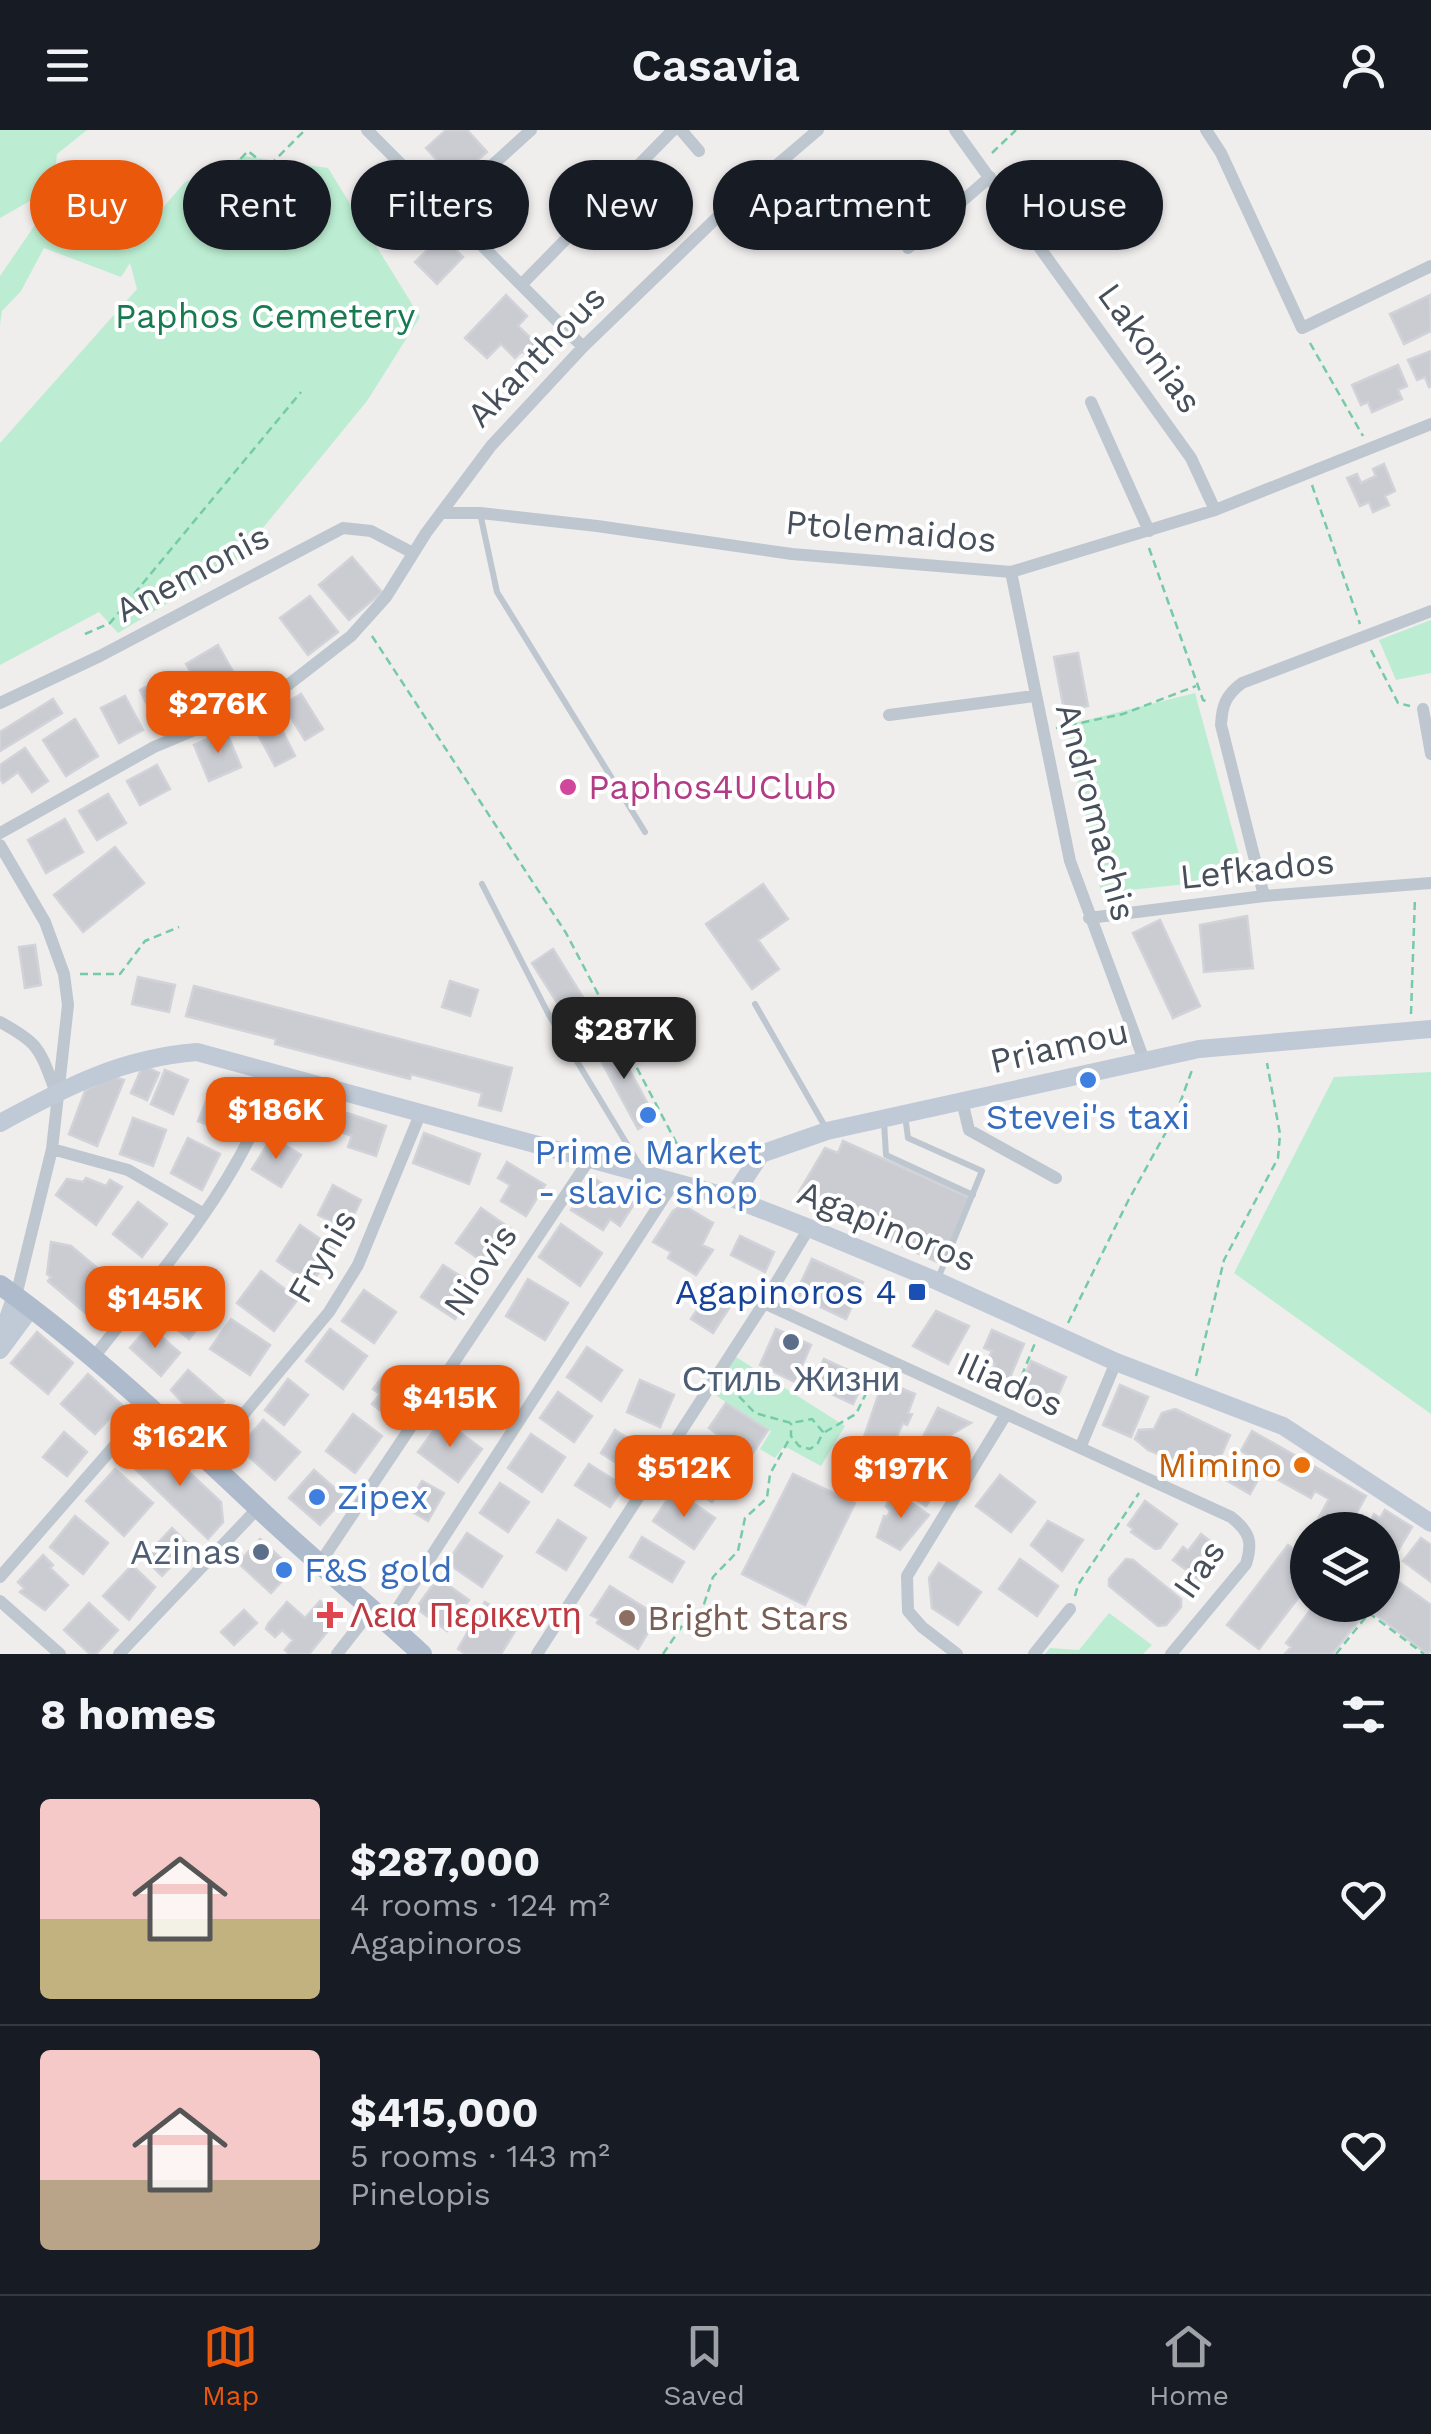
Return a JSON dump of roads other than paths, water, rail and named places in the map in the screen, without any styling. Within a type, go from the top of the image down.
[{"type":"main road","name":"Priamou","points":[[732,1198],[761,1154],[828,1131],[1199,1049],[1431,1029]]},
{"type":"main road","name":"Agapinoros","points":[[0,1123],[114,1066],[197,1052],[700,1189],[732,1198],[937,1280],[1116,1362],[1284,1426],[1431,1524]]},
{"type":"main road","points":[[0,1341],[16,1296]]},
{"type":"main road","points":[[0,1350],[16,1296]]},
{"type":"main road","points":[[16,1296],[150,1406],[422,1654]]},
{"type":"street","points":[[367,130],[396,160]]},
{"type":"street","points":[[498,160],[531,130]]},
{"type":"street","points":[[522,284],[677,130],[700,150]]},
{"type":"street","name":"Akanthous","points":[[0,833],[154,747],[284,688],[330,654],[386,597],[472,467],[583,346],[731,204],[818,130]]},
{"type":"street","name":"Lakonias","points":[[955,130],[986,172]]},
{"type":"street","points":[[1206,130],[1302,328],[1431,266]]},
{"type":"street","points":[[966,198],[986,181]]},
{"type":"street","points":[[487,250],[583,346]]},
{"type":"street","name":"Lakonias","points":[[1042,250],[1192,458],[1216,510]]},
{"type":"street","points":[[1092,402],[1146,531]]},
{"type":"street","name":"Ptolemaidos","points":[[442,513],[480,513],[597,526],[792,554],[1011,572],[1216,510],[1431,424]]},
{"type":"street","name":"Anemonis","points":[[0,703],[100,656],[343,528],[362,528],[413,553]]},
{"type":"street","name":"Andromachis","points":[[1011,572],[1070,861],[1144,1060]]},
{"type":"street","points":[[1264,896],[1221,725],[1222,706],[1229,693],[1242,683],[1431,612]]},
{"type":"street","points":[[889,714],[1034,696]]},
{"type":"street","points":[[1423,709],[1431,754]]},
{"type":"street","points":[[0,845],[45,922],[64,974],[67,1030],[52,1148],[16,1296]]},
{"type":"street","name":"Lefkados","points":[[1090,918],[1264,896],[1431,883]]},
{"type":"street","points":[[0,1022],[27,1037],[40,1050],[56,1093]]},
{"type":"street","points":[[94,1358],[204,1214],[240,1160],[264,1112],[276,1074]]},
{"type":"street","points":[[962,1101],[969,1130],[1056,1178]]},
{"type":"street","name":"Frynis","points":[[206,1458],[329,1312],[358,1266],[420,1112]]},
{"type":"street","points":[[52,1148],[128,1170],[204,1214]]},
{"type":"street","name":"Niovis","points":[[320,1563],[589,1160]]},
{"type":"street","points":[[337,1654],[380,1616],[674,1182]]},
{"type":"street","points":[[537,1654],[764,1304],[808,1228]]},
{"type":"street","name":"Iliados","points":[[764,1304],[1231,1517]]},
{"type":"street","points":[[1080,1448],[1116,1362]]},
{"type":"street","points":[[0,1577],[150,1406]]},
{"type":"street","points":[[958,1654],[922,1628],[908,1612],[907,1576],[1006,1416]]},
{"type":"street","points":[[119,1654],[258,1508]]},
{"type":"street","name":"Iras","points":[[1172,1654],[1246,1564],[1250,1537],[1231,1517]]},
{"type":"street","points":[[0,1600],[60,1654]]},
{"type":"street","points":[[1034,1654],[1070,1609]]},
{"type":"lane","points":[[480,513],[497,592],[645,832]]},
{"type":"lane","points":[[482,884],[548,1015],[646,1174]]},
{"type":"lane","points":[[755,1004],[828,1131]]},
{"type":"lane","points":[[905,1114],[908,1138],[982,1171],[937,1280]]},
{"type":"lane","points":[[884,1119],[886,1154],[973,1195]]},
{"type":"place","name":"Paphos4UClub","points":[[568,787]]},
{"type":"place","name":"Stevei's taxi","points":[[1088,1080]]},
{"type":"place","name":"Prime Market - slavic shop","points":[[648,1115]]},
{"type":"place","name":"Agapinoros 4","points":[[917,1292]]},
{"type":"place","name":"Стиль Жизни","points":[[791,1342]]},
{"type":"place","name":"Mimino","points":[[1302,1465]]},
{"type":"place","name":"Zipex","points":[[317,1497]]},
{"type":"place","name":"Azinas","points":[[261,1552]]},
{"type":"place","name":"F&S gold","points":[[284,1570]]},
{"type":"place","name":"Λεια Περικεντη","points":[[330,1615]]},
{"type":"place","name":"Bright Stars","points":[[627,1618]]},
{"type":"park label","name":"Paphos Cemetery","points":[[265,316]]}]
